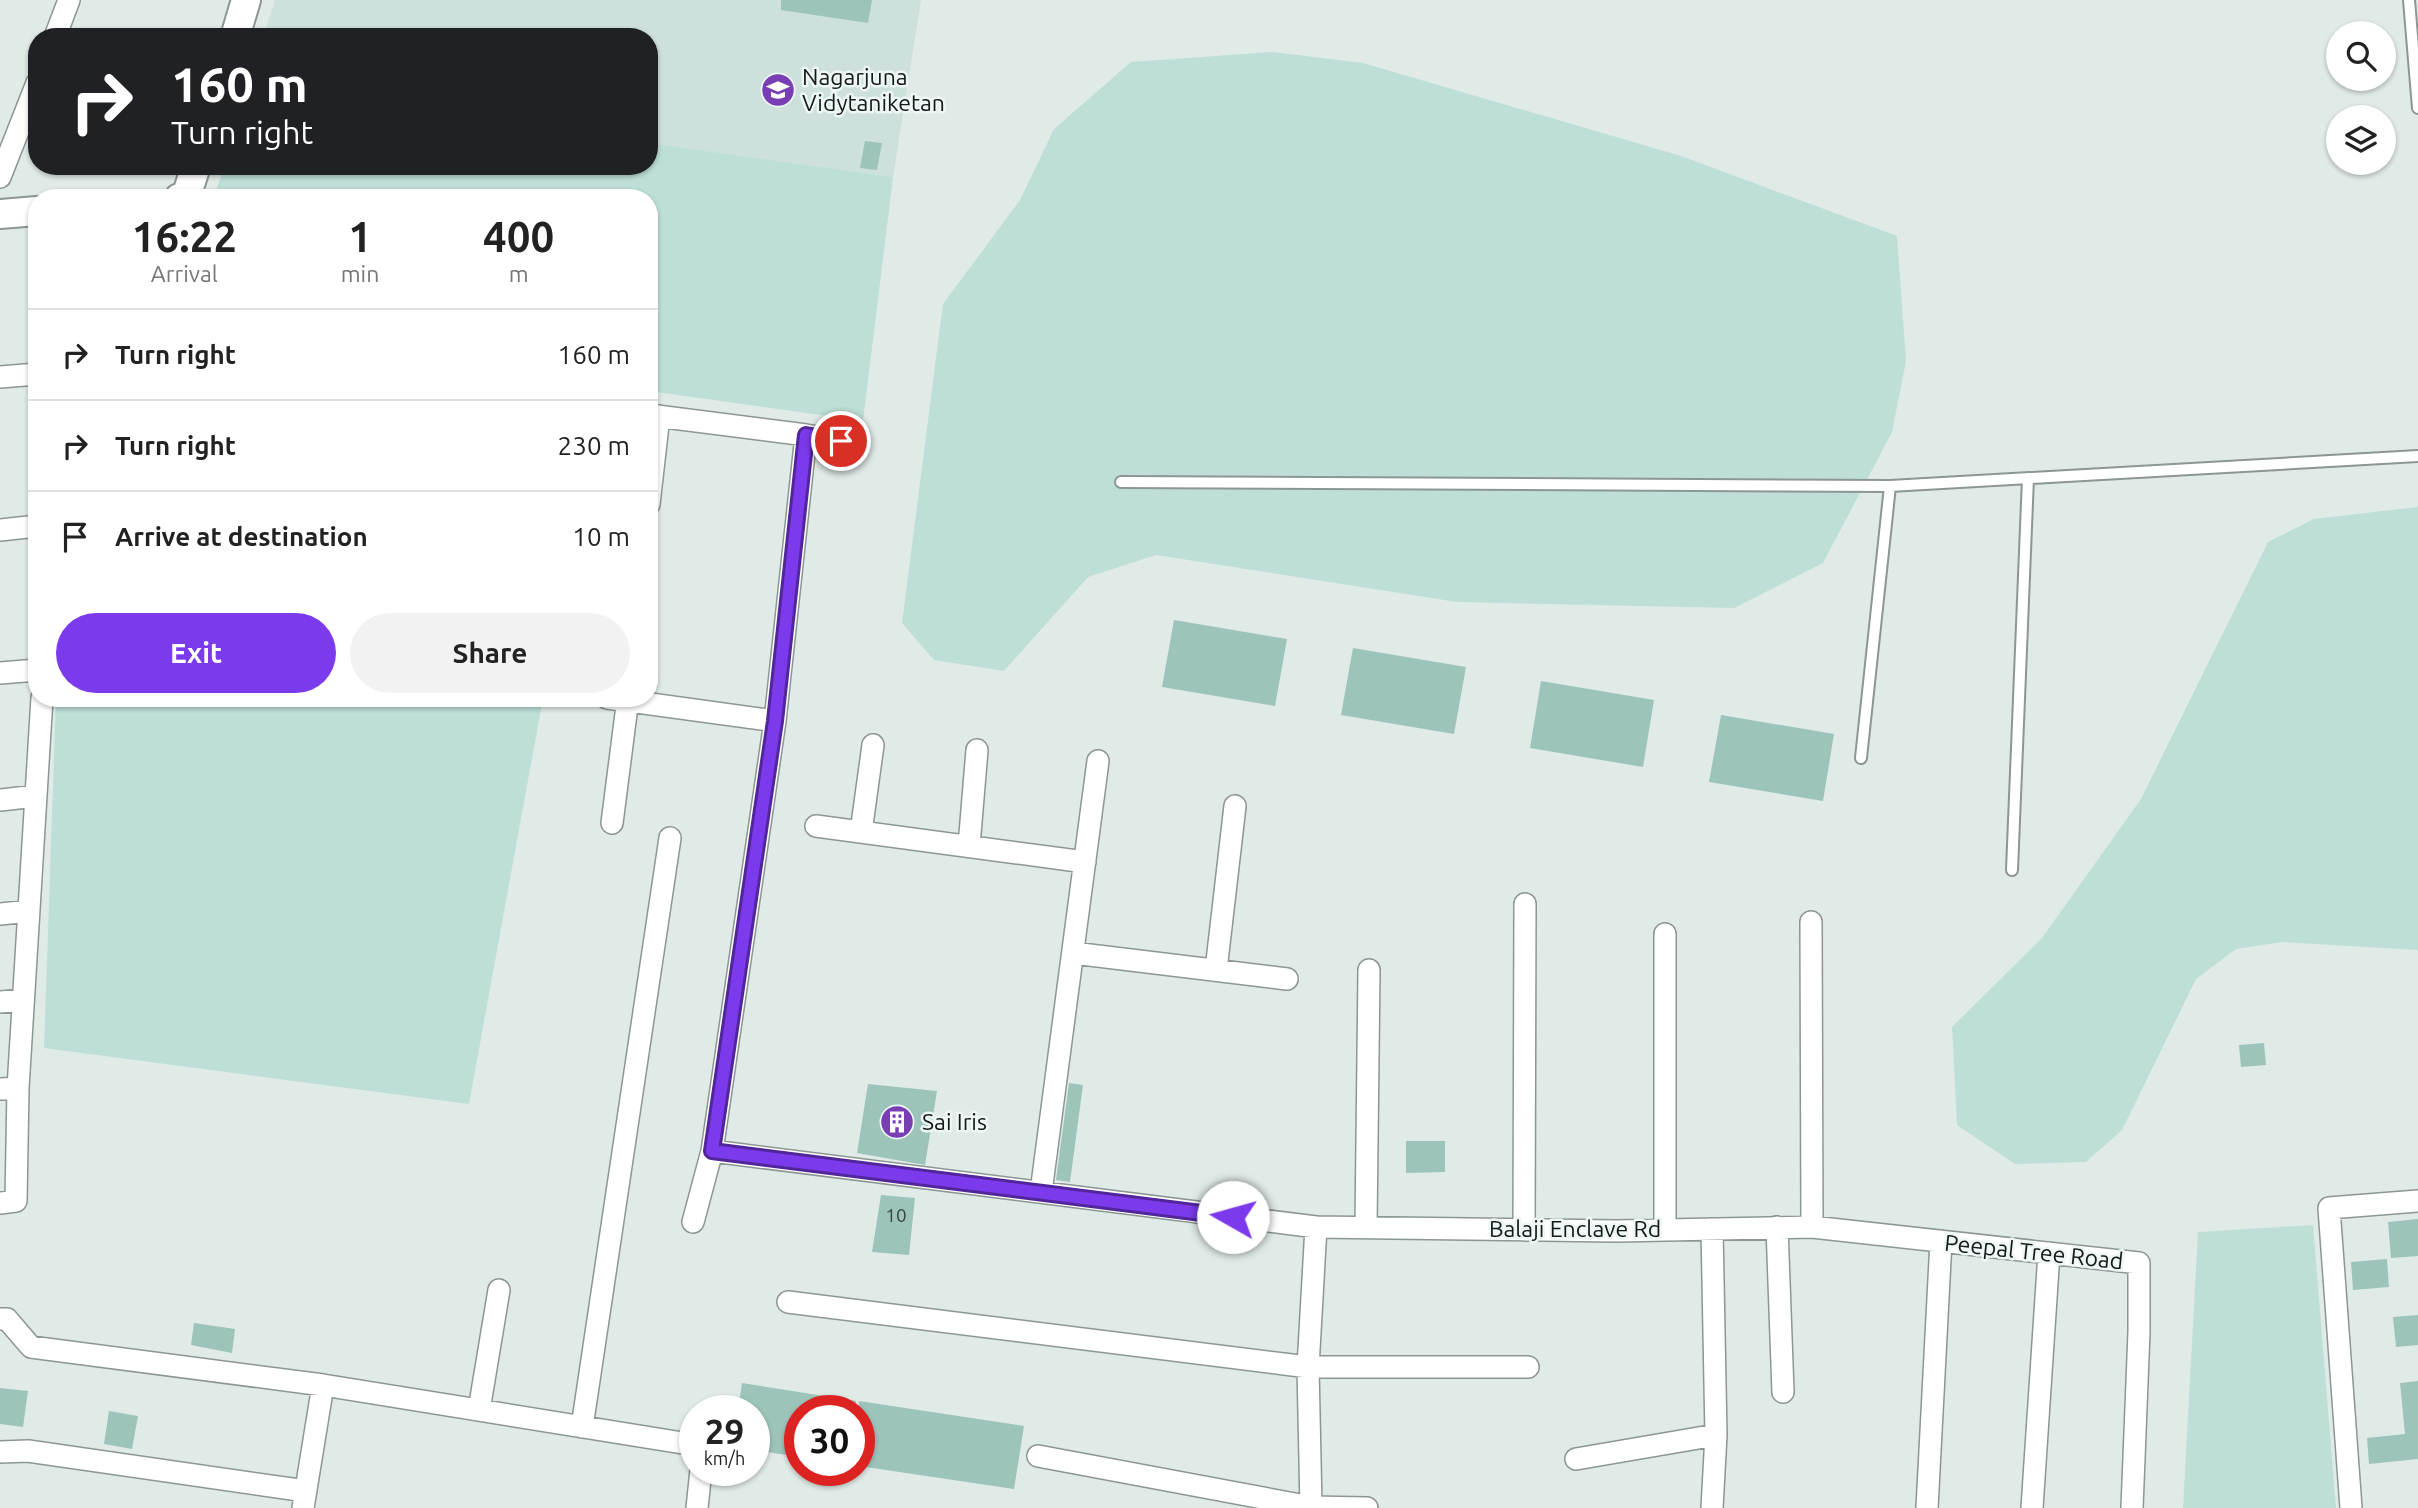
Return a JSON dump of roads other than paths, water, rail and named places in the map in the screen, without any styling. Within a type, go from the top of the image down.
[{"type":"main road","points":[[238,28],[246,0]]},
{"type":"main road","points":[[0,214],[28,212]]},
{"type":"street","points":[[58,28],[69,0]]},
{"type":"street","points":[[0,177],[28,106]]},
{"type":"street","points":[[0,377],[28,375]]},
{"type":"street","points":[[658,416],[841,441]]},
{"type":"street","points":[[693,1222],[712,1151],[775,721],[806,435]]},
{"type":"street","points":[[0,530],[28,527]]},
{"type":"street","points":[[0,674],[28,671]]},
{"type":"street","points":[[658,703],[775,721]]},
{"type":"street","points":[[0,1203],[16,1201],[9,1088],[23,1000],[41,707]]},
{"type":"street","points":[[612,823],[627,707]]},
{"type":"street","points":[[861,832],[873,745]]},
{"type":"street","points":[[969,846],[977,750]]},
{"type":"street","points":[[1041,1192],[1098,761]]},
{"type":"street","points":[[0,800],[36,796]]},
{"type":"street","points":[[1216,970],[1235,806]]},
{"type":"street","points":[[816,826],[1085,862]]},
{"type":"street","points":[[583,1427],[670,838]]},
{"type":"street","points":[[1524,1230],[1525,904]]},
{"type":"street","points":[[0,914],[29,911]]},
{"type":"street","points":[[1811,922],[1812,1227]]},
{"type":"street","points":[[1665,934],[1665,1230]]},
{"type":"street","points":[[1073,953],[1287,979]]},
{"type":"street","points":[[1366,1227],[1369,970]]},
{"type":"street","points":[[0,1002],[23,1000]]},
{"type":"street","name":"Balaji Enclave Rd","points":[[712,1151],[1316,1227],[1524,1230],[1812,1227]]},
{"type":"street","points":[[2351,1508],[2329,1208],[2418,1201]]},
{"type":"street","points":[[1311,1507],[1308,1367],[1316,1227]]},
{"type":"street","points":[[1777,1227],[1783,1392]]},
{"type":"street","name":"Peepal Tree Road","points":[[1812,1227],[2139,1263],[2132,1508]]},
{"type":"street","points":[[1712,1229],[1716,1435],[1712,1508]]},
{"type":"street","points":[[1927,1508],[1941,1241]]},
{"type":"street","points":[[2032,1508],[2049,1253]]},
{"type":"street","points":[[479,1410],[499,1290]]},
{"type":"street","points":[[788,1302],[1308,1367],[1528,1367]]},
{"type":"street","points":[[0,1319],[8,1319],[31,1347],[323,1385],[679,1442]]},
{"type":"street","points":[[0,1452],[28,1451],[304,1500],[323,1385]]},
{"type":"street","points":[[1576,1459],[1716,1435]]},
{"type":"street","points":[[1038,1456],[1311,1507],[1367,1508]]},
{"type":"street","points":[[697,1508],[699,1486]]},
{"type":"lane","points":[[2409,0],[2418,108]]},
{"type":"lane","points":[[1122,482],[1890,486],[2418,456]]},
{"type":"lane","points":[[2011,870],[2028,478]]},
{"type":"lane","points":[[1861,758],[1890,486]]},
{"type":"place","name":"Nagarjuna Vidytaniketan","points":[[778,90]]},
{"type":"place","name":"Sai Iris","points":[[897,1122]]}]
